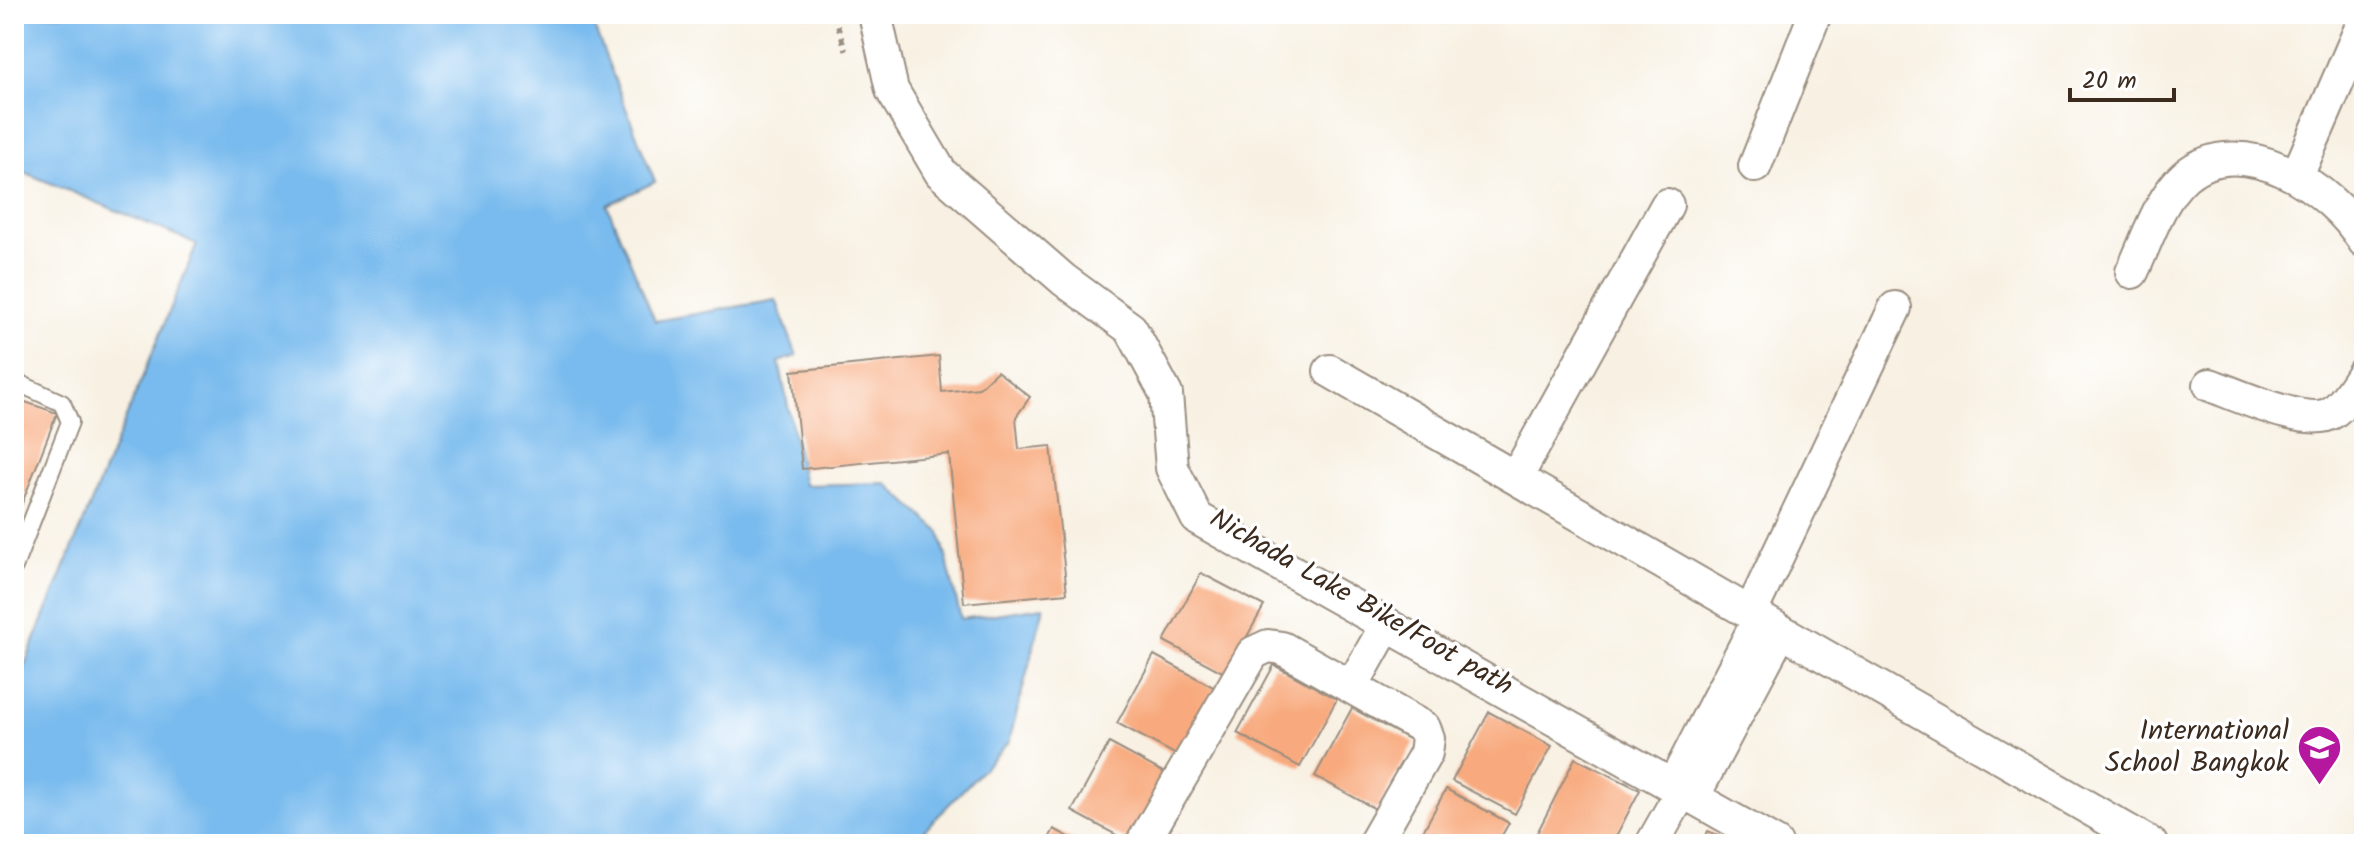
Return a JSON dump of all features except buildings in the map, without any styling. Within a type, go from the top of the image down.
[{"type":"street","points":[[875,14],[892,90],[941,173],[1064,280],[1131,329],[1166,394],[1172,468],[1197,518],[1776,844]]},
{"type":"street","points":[[1755,166],[1815,14]]},
{"type":"street","points":[[2297,176],[2364,21]]},
{"type":"street","points":[[2132,272],[2163,205],[2183,178],[2206,162],[2227,157],[2297,176],[2335,207],[2364,241]]},
{"type":"street","points":[[1516,478],[1667,205]]},
{"type":"street","points":[[1652,844],[1683,791],[1764,621],[1895,308]]},
{"type":"street","points":[[1330,371],[2151,844]]},
{"type":"street","points":[[2210,385],[2293,414],[2318,418],[2332,413],[2364,372]]},
{"type":"street","points":[[1352,686],[1387,624]]},
{"type":"street","points":[[1142,844],[1253,653],[1268,646],[1282,648],[1424,728],[1428,738],[1426,753],[1374,844]]},
{"type":"lane","points":[[14,381],[62,403],[70,422],[14,567]]},
{"type":"path","points":[[834,14],[850,62]]},
{"type":"water","points":[[14,14],[589,14],[655,182],[607,205],[655,321],[776,300],[797,356],[779,362],[804,485],[886,483],[940,532],[961,619],[1044,607],[1009,742],[911,844],[14,844],[14,691],[197,244],[14,168]]},
{"type":"place","name":"International School Bangkok","points":[[2320,786]]}]
